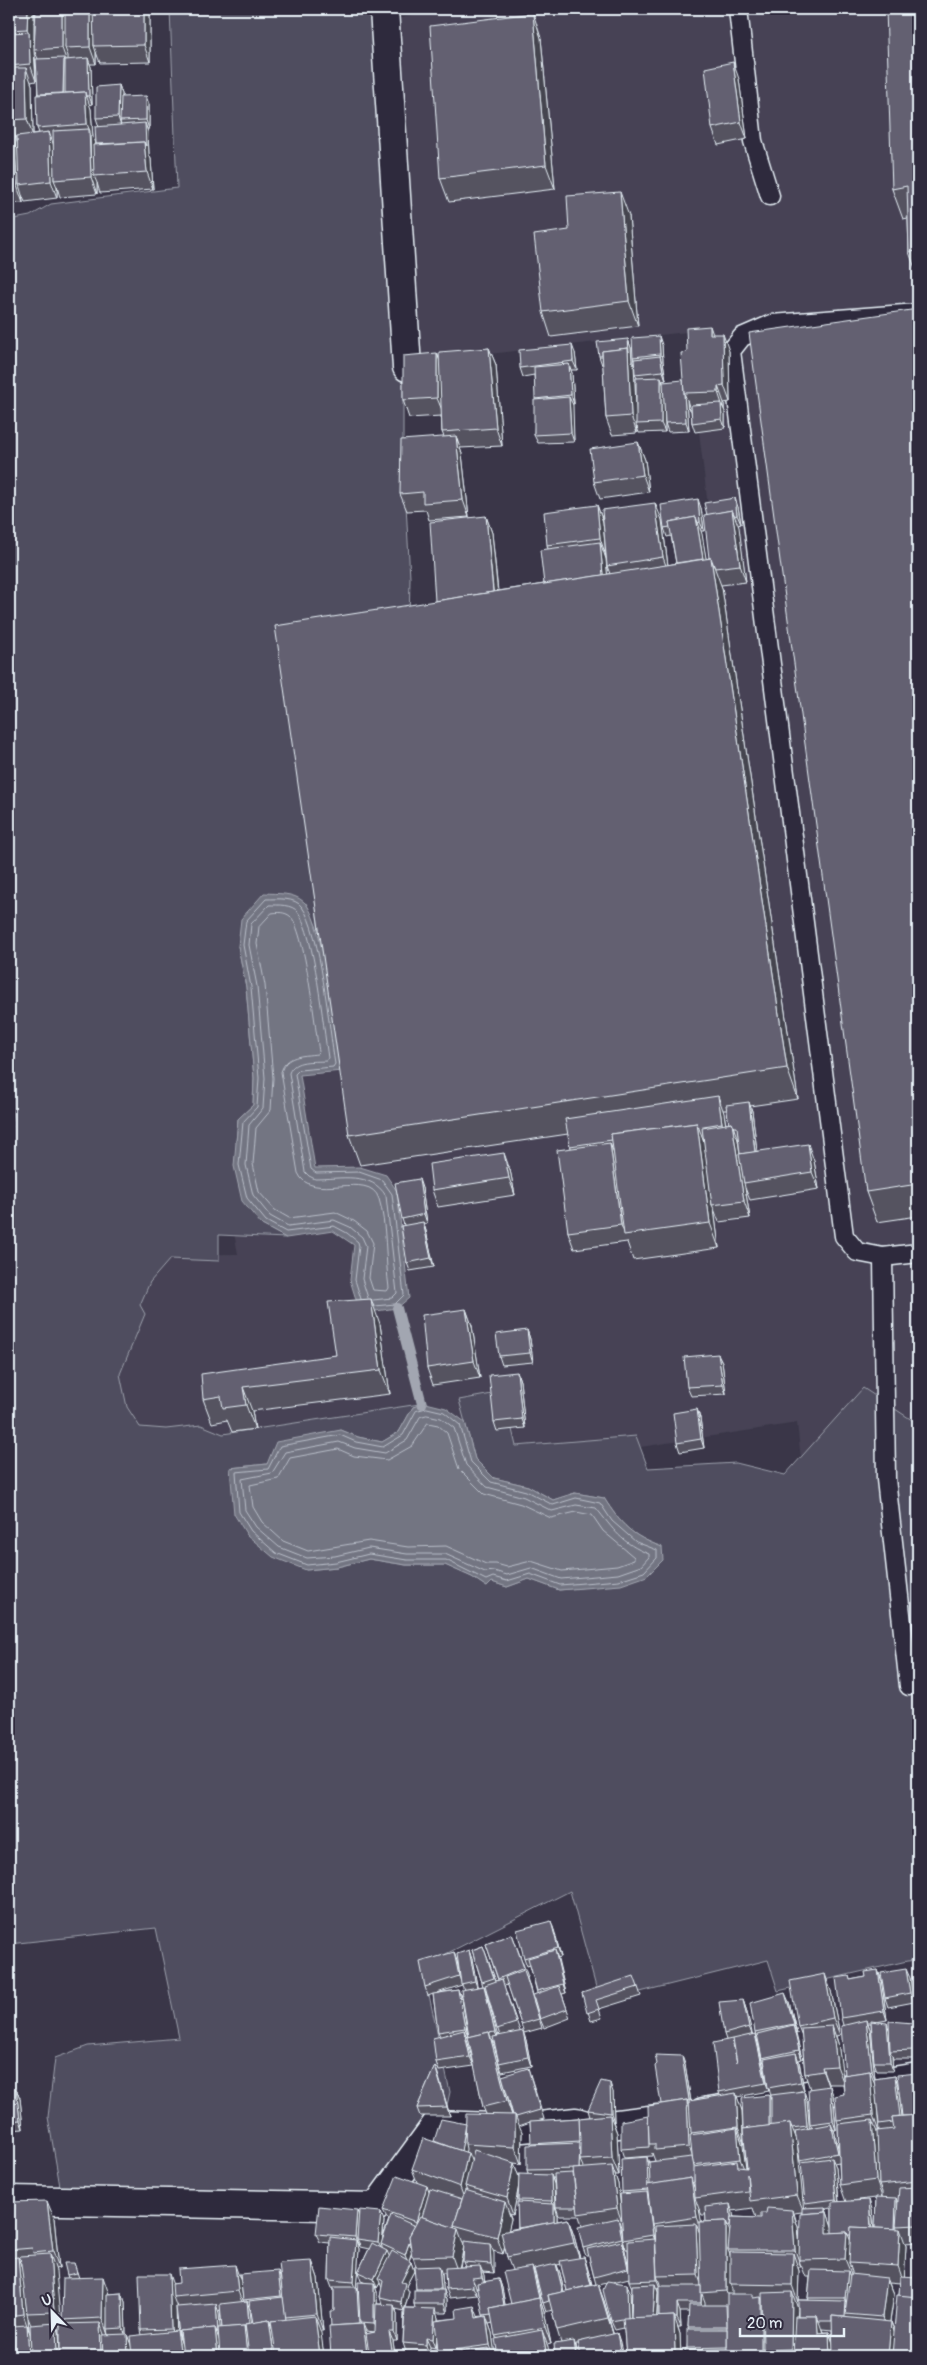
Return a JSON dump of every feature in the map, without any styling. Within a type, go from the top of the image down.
[{"type":"street","points":[[384,9],[407,367]]},
{"type":"street","points":[[9,2200],[376,2207],[436,2125],[522,2128],[576,2122],[593,2127],[619,2125],[918,2077]]},
{"type":"lane","points":[[738,9],[753,141],[770,196]]},
{"type":"lane","points":[[918,313],[772,324],[742,337],[731,351],[844,1236],[857,1252],[883,1257],[918,1253]]},
{"type":"lane","points":[[883,1257],[886,1479],[909,1686]]},
{"type":"shaded area","points":[[170,9],[360,9],[361,15],[388,15],[403,303],[403,450],[410,578],[409,625],[285,656],[319,932],[306,903],[238,946],[246,987],[254,1078],[253,1105],[238,1119],[236,1142],[262,1225],[286,1238],[219,1235],[219,1261],[170,1259],[150,1282],[140,1305],[145,1314],[120,1374],[127,1407],[140,1427],[166,1429],[201,1425],[223,1434],[426,1403],[413,1407],[399,1432],[382,1442],[358,1437],[341,1430],[267,1464],[230,1468],[306,1570],[337,1567],[369,1559],[406,1565],[445,1565],[472,1577],[487,1587],[492,1582],[507,1587],[529,1579],[559,1590],[588,1587],[662,1547],[635,1534],[616,1516],[604,1498],[575,1493],[553,1500],[528,1486],[494,1478],[475,1459],[459,1400],[503,1392],[516,1446],[636,1436],[648,1468],[736,1463],[785,1475],[863,1388],[918,1424],[918,1960],[778,1991],[768,1960],[600,2002],[570,1891],[432,1961],[429,1995],[450,2092],[437,2150],[393,2203],[61,2192],[48,2117],[55,2058],[88,2046],[179,2038],[156,1928],[9,1944],[9,1179],[14,1059],[9,1058],[9,220],[30,216],[51,204],[177,188]]},
{"type":"shaded area","points":[[450,9],[918,9],[918,1506],[809,1532],[797,1423],[516,1466],[132,1536],[110,1255],[238,1254],[169,891],[410,640],[718,590],[687,332],[416,362],[400,18]]},
{"type":"water","points":[[264,893],[285,894],[300,899],[311,912],[323,954],[342,1071],[300,1075],[315,1168],[360,1167],[386,1175],[397,1191],[409,1298],[397,1308],[369,1312],[359,1309],[350,1280],[354,1245],[333,1231],[286,1238],[262,1225],[242,1201],[234,1166],[238,1119],[253,1105],[254,1078],[246,987],[238,946],[241,919]]},
{"type":"water","points":[[426,1403],[446,1408],[465,1422],[475,1459],[494,1478],[528,1486],[553,1500],[575,1493],[604,1498],[616,1516],[635,1534],[662,1547],[663,1560],[647,1576],[621,1585],[559,1590],[529,1579],[507,1587],[492,1582],[487,1587],[472,1577],[445,1565],[406,1565],[369,1559],[337,1567],[306,1570],[273,1557],[247,1535],[234,1514],[230,1468],[267,1464],[276,1442],[341,1430],[358,1437],[382,1442],[399,1432],[413,1407]]},
{"type":"building","points":[[9,9],[28,9],[27,29],[9,30]]},
{"type":"building","points":[[36,9],[62,9],[62,48],[34,50]]},
{"type":"building","points":[[65,9],[90,9],[90,47],[65,48]]},
{"type":"building","points":[[93,9],[144,9],[144,45],[94,46]]},
{"type":"building","points":[[886,9],[918,9],[918,251],[909,252],[907,186],[892,189]]},
{"type":"building","points":[[533,13],[546,165],[440,178],[430,26]]},
{"type":"building","points":[[29,32],[30,64],[9,66],[9,33]]},
{"type":"building","points":[[64,58],[63,93],[38,94],[36,59]]},
{"type":"building","points":[[88,58],[89,96],[86,96],[85,92],[65,93],[65,60]]},
{"type":"building","points":[[733,62],[741,122],[712,128],[705,68]]},
{"type":"building","points":[[9,68],[26,68],[27,119],[9,120]]},
{"type":"building","points":[[119,85],[118,117],[96,118],[96,87]]},
{"type":"building","points":[[85,92],[87,124],[37,128],[36,95]]},
{"type":"building","points":[[146,96],[146,120],[120,121],[121,97]]},
{"type":"building","points":[[145,123],[146,146],[144,142],[96,144],[95,127]]},
{"type":"building","points":[[89,129],[91,177],[54,180],[53,131]]},
{"type":"building","points":[[49,132],[51,181],[19,185],[17,136]]},
{"type":"building","points":[[14,133],[17,186],[9,186],[9,134]]},
{"type":"building","points":[[144,142],[147,172],[94,176],[93,145]]},
{"type":"building","points":[[620,192],[629,301],[543,312],[534,235],[569,230],[567,196]]},
{"type":"building","points":[[918,309],[918,1184],[866,1192],[749,333]]},
{"type":"building","points":[[710,326],[710,334],[723,334],[724,385],[718,386],[718,392],[684,393],[681,353],[687,352],[686,328]]},
{"type":"building","points":[[659,336],[660,354],[633,357],[632,338]]},
{"type":"building","points":[[628,339],[629,352],[628,348],[602,351],[602,356],[599,356],[597,342]]},
{"type":"building","points":[[572,345],[573,361],[520,368],[519,350]]},
{"type":"building","points":[[489,348],[496,428],[442,432],[439,352]]},
{"type":"building","points":[[628,348],[631,416],[606,418],[602,351]]},
{"type":"building","points":[[437,353],[437,398],[403,400],[403,356]]},
{"type":"building","points":[[660,356],[663,371],[635,374],[634,359]]},
{"type":"building","points":[[569,364],[571,395],[535,399],[534,367]]},
{"type":"building","points":[[661,377],[661,423],[636,424],[636,378]]},
{"type":"building","points":[[683,380],[686,422],[665,423],[663,382]]},
{"type":"building","points":[[569,397],[571,433],[534,435],[534,400]]},
{"type":"building","points":[[721,403],[722,419],[692,423],[691,405]]},
{"type":"building","points":[[456,436],[463,500],[423,503],[423,492],[400,494],[401,440]]},
{"type":"building","points":[[638,442],[643,475],[594,482],[590,449]]},
{"type":"building","points":[[735,498],[737,515],[735,516],[732,510],[707,515],[704,503]]},
{"type":"building","points":[[698,499],[700,522],[698,523],[696,517],[669,522],[670,527],[664,528],[661,505]]},
{"type":"building","points":[[655,503],[663,557],[607,566],[602,510]]},
{"type":"building","points":[[597,505],[600,538],[547,545],[544,512]]},
{"type":"building","points":[[732,510],[740,565],[715,568],[711,558],[709,558],[704,515]]},
{"type":"building","points":[[486,516],[493,592],[435,601],[430,522]]},
{"type":"building","points":[[696,517],[703,559],[676,563],[669,522]]},
{"type":"building","points":[[600,542],[603,575],[544,584],[540,550]]},
{"type":"building","points":[[711,558],[787,1068],[349,1135],[275,626]]},
{"type":"building","points":[[718,1096],[722,1123],[698,1127],[697,1123],[611,1134],[612,1140],[570,1146],[565,1119]]},
{"type":"building","points":[[749,1102],[755,1152],[740,1154],[737,1127],[734,1127],[732,1123],[729,1124],[726,1105]]},
{"type":"building","points":[[697,1123],[710,1223],[624,1235],[611,1134]]},
{"type":"building","points":[[732,1123],[744,1201],[712,1205],[702,1128]]},
{"type":"building","points":[[610,1143],[621,1225],[568,1232],[557,1150]]},
{"type":"building","points":[[808,1144],[812,1172],[744,1183],[739,1154]]},
{"type":"building","points":[[504,1153],[509,1178],[432,1190],[429,1164]]},
{"type":"building","points":[[419,1179],[424,1214],[402,1219],[395,1183]]},
{"type":"building","points":[[423,1222],[431,1258],[407,1263],[401,1226]]},
{"type":"building","points":[[371,1299],[381,1370],[243,1387],[246,1405],[223,1408],[221,1396],[203,1399],[201,1374],[336,1355],[328,1302]]},
{"type":"building","points":[[466,1309],[474,1361],[427,1368],[422,1315]]},
{"type":"building","points":[[527,1330],[530,1353],[499,1356],[496,1334]]},
{"type":"building","points":[[718,1354],[723,1385],[687,1387],[684,1357]]},
{"type":"building","points":[[517,1372],[522,1419],[494,1422],[489,1375]]},
{"type":"building","points":[[697,1409],[701,1439],[677,1443],[673,1413]]},
{"type":"building","points":[[551,1921],[558,1948],[524,1958],[517,1930]]},
{"type":"building","points":[[512,1934],[524,1968],[498,1979],[486,1944]]},
{"type":"building","points":[[483,1946],[494,1978],[482,1982],[472,1950]]},
{"type":"building","points":[[469,1950],[475,1981],[461,1984],[457,1954]]},
{"type":"building","points":[[555,1950],[563,1984],[537,1991],[528,1958]]},
{"type":"building","points":[[454,1952],[459,1976],[425,1987],[420,1962]]},
{"type":"building","points":[[913,1961],[918,1961],[918,1988],[914,1988]]},
{"type":"building","points":[[906,1969],[910,1993],[885,1998],[881,1973]]},
{"type":"building","points":[[524,1970],[539,2019],[521,2024],[505,1977]]},
{"type":"building","points":[[878,1970],[884,2011],[841,2018],[836,1978],[849,1976],[850,1980],[866,1977],[865,1972]]},
{"type":"building","points":[[825,1974],[833,2018],[798,2026],[790,1981]]},
{"type":"building","points":[[634,1976],[638,1987],[596,2000],[599,2009],[587,2013],[582,1993]]},
{"type":"building","points":[[502,1979],[516,2023],[497,2029],[485,1985]]},
{"type":"building","points":[[484,1986],[495,2032],[469,2037],[461,1990]]},
{"type":"building","points":[[559,1986],[567,2009],[540,2019],[533,1995]]},
{"type":"building","points":[[458,1990],[465,2028],[438,2032],[433,1994]]},
{"type":"building","points":[[785,1993],[794,2024],[755,2032],[750,2003]]},
{"type":"building","points":[[743,2000],[749,2027],[724,2034],[719,2002]]},
{"type":"building","points":[[913,2003],[918,2003],[918,2051],[914,2052]]},
{"type":"building","points":[[866,2020],[872,2071],[845,2075],[841,2026]]},
{"type":"building","points":[[871,2021],[887,2023],[890,2062],[874,2062]]},
{"type":"building","points":[[889,2021],[913,2023],[913,2050],[890,2051]]},
{"type":"building","points":[[793,2025],[799,2050],[762,2058],[757,2034]]},
{"type":"building","points":[[832,2026],[837,2066],[822,2067],[823,2071],[805,2074],[801,2028]]},
{"type":"building","points":[[464,2030],[470,2057],[436,2062],[433,2038]]},
{"type":"building","points":[[523,2031],[528,2057],[499,2063],[493,2037]]},
{"type":"building","points":[[489,2032],[507,2101],[483,2107],[468,2037]]},
{"type":"building","points":[[755,2034],[766,2083],[719,2092],[713,2043],[732,2039],[737,2063],[733,2039]]},
{"type":"building","points":[[796,2053],[801,2082],[768,2088],[764,2059]]},
{"type":"building","points":[[655,2055],[682,2056],[689,2100],[661,2104]]},
{"type":"building","points":[[435,2066],[447,2107],[417,2108]]},
{"type":"building","points":[[528,2068],[540,2110],[516,2117],[513,2115],[502,2076]]},
{"type":"building","points":[[870,2071],[873,2115],[837,2120],[835,2096],[844,2094],[843,2075]]},
{"type":"building","points":[[918,2073],[918,2115],[902,2116],[897,2075]]},
{"type":"building","points":[[895,2076],[900,2116],[892,2117],[893,2122],[879,2124],[874,2079]]},
{"type":"building","points":[[601,2081],[610,2083],[611,2113],[588,2110]]},
{"type":"building","points":[[830,2086],[833,2121],[810,2124],[808,2089]]},
{"type":"building","points":[[16,2089],[20,2120],[9,2121],[9,2090]]},
{"type":"building","points":[[804,2091],[807,2126],[792,2128],[790,2123],[771,2126],[771,2095]]},
{"type":"building","points":[[736,2093],[738,2127],[691,2133],[689,2101]]},
{"type":"building","points":[[769,2095],[769,2126],[743,2129],[742,2098]]},
{"type":"building","points":[[687,2100],[689,2147],[655,2150],[655,2144],[649,2144],[648,2106]]},
{"type":"building","points":[[466,2114],[515,2115],[515,2147],[465,2144]]},
{"type":"building","points":[[610,2115],[612,2158],[580,2160],[579,2118]]},
{"type":"building","points":[[918,2115],[918,2181],[879,2185],[877,2131],[894,2129],[892,2117]]},
{"type":"building","points":[[648,2116],[649,2147],[621,2149],[621,2121]]},
{"type":"building","points":[[579,2118],[580,2141],[531,2144],[530,2121]]},
{"type":"building","points":[[441,2119],[466,2124],[461,2151],[434,2141]]},
{"type":"building","points":[[872,2120],[876,2180],[840,2185],[838,2124]]},
{"type":"building","points":[[790,2123],[797,2195],[750,2201],[747,2174],[748,2191],[695,2198],[693,2167],[737,2161],[738,2167],[747,2168],[743,2129]]},
{"type":"building","points":[[831,2124],[838,2153],[800,2160],[795,2131]]},
{"type":"building","points":[[737,2128],[740,2159],[693,2165],[690,2135]]},
{"type":"building","points":[[423,2138],[468,2153],[460,2187],[412,2169]]},
{"type":"building","points":[[580,2143],[579,2169],[527,2170],[527,2145]]},
{"type":"building","points":[[474,2150],[514,2163],[507,2198],[465,2186]]},
{"type":"building","points":[[647,2157],[648,2190],[622,2192],[621,2159]]},
{"type":"building","points":[[692,2157],[694,2182],[692,2183],[691,2178],[650,2185],[649,2162]]},
{"type":"building","points":[[832,2158],[836,2199],[805,2203],[801,2162]]},
{"type":"building","points":[[612,2166],[617,2208],[578,2214],[573,2169]]},
{"type":"building","points":[[573,2173],[577,2207],[556,2207],[554,2174]]},
{"type":"building","points":[[519,2174],[551,2175],[552,2201],[518,2200]]},
{"type":"building","points":[[397,2175],[427,2186],[416,2222],[383,2210]]},
{"type":"building","points":[[691,2178],[697,2217],[652,2224],[647,2185]]},
{"type":"building","points":[[918,2187],[918,2225],[896,2226],[899,2188]]},
{"type":"building","points":[[430,2189],[462,2199],[454,2225],[455,2228],[422,2217]]},
{"type":"building","points":[[465,2190],[505,2202],[497,2237],[454,2225]]},
{"type":"building","points":[[647,2192],[653,2235],[623,2240],[620,2194]]},
{"type":"building","points":[[876,2197],[896,2198],[895,2229],[875,2228]]},
{"type":"building","points":[[869,2200],[871,2228],[851,2227],[851,2235],[848,2235],[847,2232],[832,2233],[832,2202]]},
{"type":"building","points":[[47,2201],[53,2251],[33,2253],[32,2248],[9,2250],[9,2202]]},
{"type":"building","points":[[517,2202],[554,2204],[554,2222],[518,2228]]},
{"type":"building","points":[[730,2204],[730,2225],[728,2226],[726,2221],[706,2222],[705,2207]]},
{"type":"building","points":[[319,2206],[357,2210],[355,2237],[316,2234]]},
{"type":"building","points":[[825,2207],[825,2212],[802,2214],[802,2208]]},
{"type":"building","points":[[767,2208],[792,2210],[795,2250],[728,2250],[731,2217],[761,2218],[761,2213],[766,2213]]},
{"type":"building","points":[[359,2210],[381,2212],[378,2242],[357,2239]]},
{"type":"building","points":[[827,2212],[827,2233],[847,2232],[845,2259],[799,2260],[800,2214]]},
{"type":"building","points":[[391,2215],[415,2226],[409,2236],[410,2240],[405,2255],[381,2244]]},
{"type":"building","points":[[420,2216],[458,2229],[452,2256],[412,2257],[409,2236]]},
{"type":"building","points":[[618,2218],[622,2238],[583,2248],[578,2227]]},
{"type":"building","points":[[568,2219],[574,2243],[507,2257],[501,2232]]},
{"type":"building","points":[[726,2221],[726,2291],[701,2293],[699,2222]]},
{"type":"building","points":[[696,2224],[698,2275],[657,2276],[655,2226]]},
{"type":"building","points":[[851,2227],[900,2229],[898,2266],[849,2263]]},
{"type":"building","points":[[330,2237],[356,2240],[353,2282],[329,2280]]},
{"type":"building","points":[[655,2239],[657,2280],[629,2281],[628,2241]]},
{"type":"building","points":[[464,2241],[490,2244],[491,2264],[463,2262]]},
{"type":"building","points":[[622,2241],[628,2268],[594,2277],[587,2249]]},
{"type":"building","points":[[372,2243],[387,2251],[374,2279],[358,2272]]},
{"type":"building","points":[[392,2251],[411,2262],[401,2282],[405,2283],[401,2302],[380,2297],[383,2281],[378,2278]]},
{"type":"building","points":[[730,2252],[793,2253],[792,2285],[730,2284]]},
{"type":"building","points":[[50,2254],[54,2312],[27,2313],[20,2256]]},
{"type":"building","points":[[18,2257],[23,2314],[9,2316],[9,2258]]},
{"type":"building","points":[[584,2257],[591,2285],[567,2291],[560,2261]]},
{"type":"building","points":[[312,2261],[317,2314],[285,2317],[279,2263]]},
{"type":"building","points":[[64,2263],[74,2263],[77,2273],[67,2275]]},
{"type":"building","points":[[556,2264],[563,2292],[548,2295],[549,2301],[543,2303],[534,2269]]},
{"type":"building","points":[[235,2265],[238,2291],[173,2297],[172,2284],[179,2283],[178,2269]]},
{"type":"building","points":[[439,2266],[441,2289],[416,2289],[414,2267]]},
{"type":"building","points":[[480,2266],[482,2277],[472,2278],[473,2287],[446,2289],[445,2268]]},
{"type":"building","points":[[532,2267],[539,2298],[511,2304],[503,2272]]},
{"type":"building","points":[[811,2270],[848,2271],[845,2298],[808,2298]]},
{"type":"building","points":[[278,2271],[281,2296],[243,2300],[240,2274]]},
{"type":"building","points":[[139,2274],[169,2274],[171,2329],[141,2330]]},
{"type":"building","points":[[850,2274],[887,2278],[882,2317],[845,2314]]},
{"type":"building","points":[[900,2276],[918,2277],[918,2297],[899,2296]]},
{"type":"building","points":[[103,2277],[102,2318],[62,2320],[63,2278]]},
{"type":"building","points":[[499,2279],[504,2305],[490,2308],[492,2314],[483,2315],[477,2283]]},
{"type":"building","points":[[607,2281],[627,2284],[628,2318],[611,2321],[603,2290]]},
{"type":"building","points":[[358,2282],[374,2283],[374,2323],[360,2322]]},
{"type":"building","points":[[598,2284],[608,2318],[557,2330],[548,2295]]},
{"type":"building","points":[[655,2284],[653,2317],[631,2318],[632,2285]]},
{"type":"building","points":[[659,2286],[701,2286],[701,2303],[677,2303],[677,2318],[674,2316],[659,2317]]},
{"type":"building","points":[[334,2287],[357,2287],[359,2324],[331,2326],[330,2311],[334,2311]]},
{"type":"building","points":[[414,2290],[444,2290],[444,2304],[414,2304]]},
{"type":"building","points":[[792,2292],[791,2349],[763,2350],[762,2293]]},
{"type":"building","points":[[122,2293],[123,2328],[107,2329],[107,2294]]},
{"type":"building","points":[[727,2294],[753,2294],[753,2298],[761,2297],[761,2353],[727,2354]]},
{"type":"building","points":[[897,2295],[918,2297],[918,2356],[892,2356]]},
{"type":"building","points":[[283,2297],[286,2320],[271,2321],[271,2326],[269,2320],[253,2323],[249,2301]]},
{"type":"building","points":[[539,2298],[545,2327],[495,2336],[490,2308]]},
{"type":"building","points":[[798,2300],[846,2301],[845,2317],[832,2316],[832,2321],[819,2321],[817,2316],[798,2316]]},
{"type":"building","points":[[247,2301],[249,2323],[245,2324],[245,2327],[222,2328],[220,2304]]},
{"type":"building","points":[[216,2304],[218,2332],[215,2328],[180,2331],[179,2335],[176,2307]]},
{"type":"building","points":[[376,2304],[394,2305],[394,2332],[389,2332],[393,2356],[374,2356],[372,2352],[369,2352],[366,2334],[375,2332]]},
{"type":"building","points":[[689,2305],[726,2305],[727,2327],[688,2327]]},
{"type":"building","points":[[474,2306],[476,2318],[486,2316],[490,2345],[438,2352],[435,2321],[457,2318],[456,2309]]},
{"type":"building","points":[[405,2308],[435,2309],[433,2339],[426,2338],[426,2345],[403,2343]]},
{"type":"building","points":[[315,2316],[320,2356],[276,2356],[271,2321]]},
{"type":"building","points":[[674,2316],[675,2355],[626,2356],[623,2318]]},
{"type":"building","points":[[795,2316],[817,2316],[818,2333],[829,2332],[830,2356],[793,2356]]},
{"type":"building","points":[[832,2316],[891,2322],[888,2356],[833,2356]]},
{"type":"building","points":[[269,2320],[274,2356],[249,2356],[245,2324]]},
{"type":"building","points":[[56,2323],[57,2356],[31,2356],[30,2325]]},
{"type":"building","points":[[100,2323],[101,2356],[60,2356],[60,2324]]},
{"type":"building","points":[[363,2324],[367,2352],[372,2352],[373,2356],[331,2356],[329,2326]]},
{"type":"building","points":[[27,2325],[29,2356],[14,2356],[12,2326]]},
{"type":"building","points":[[244,2326],[247,2356],[220,2356],[218,2328]]},
{"type":"building","points":[[215,2328],[218,2356],[183,2356],[180,2331]]},
{"type":"building","points":[[687,2329],[727,2329],[727,2347],[687,2348]]},
{"type":"building","points":[[542,2330],[547,2356],[498,2356],[495,2339]]},
{"type":"building","points":[[177,2331],[181,2356],[132,2356],[130,2336]]},
{"type":"building","points":[[617,2333],[621,2356],[581,2356],[578,2342]]},
{"type":"building","points":[[127,2334],[128,2356],[103,2356],[102,2335]]},
{"type":"building","points":[[574,2341],[576,2356],[555,2356],[554,2344]]},
{"type":"building","points":[[489,2348],[490,2356],[436,2355]]},
{"type":"building","points":[[727,2349],[727,2356],[685,2356],[685,2350]]},
{"type":"building","points":[[436,2350],[437,2356],[416,2356],[416,2353]]},
{"type":"building","points":[[789,2353],[789,2356],[747,2356]]},
{"type":"waterway","points":[[397,1308],[422,1404]]}]
